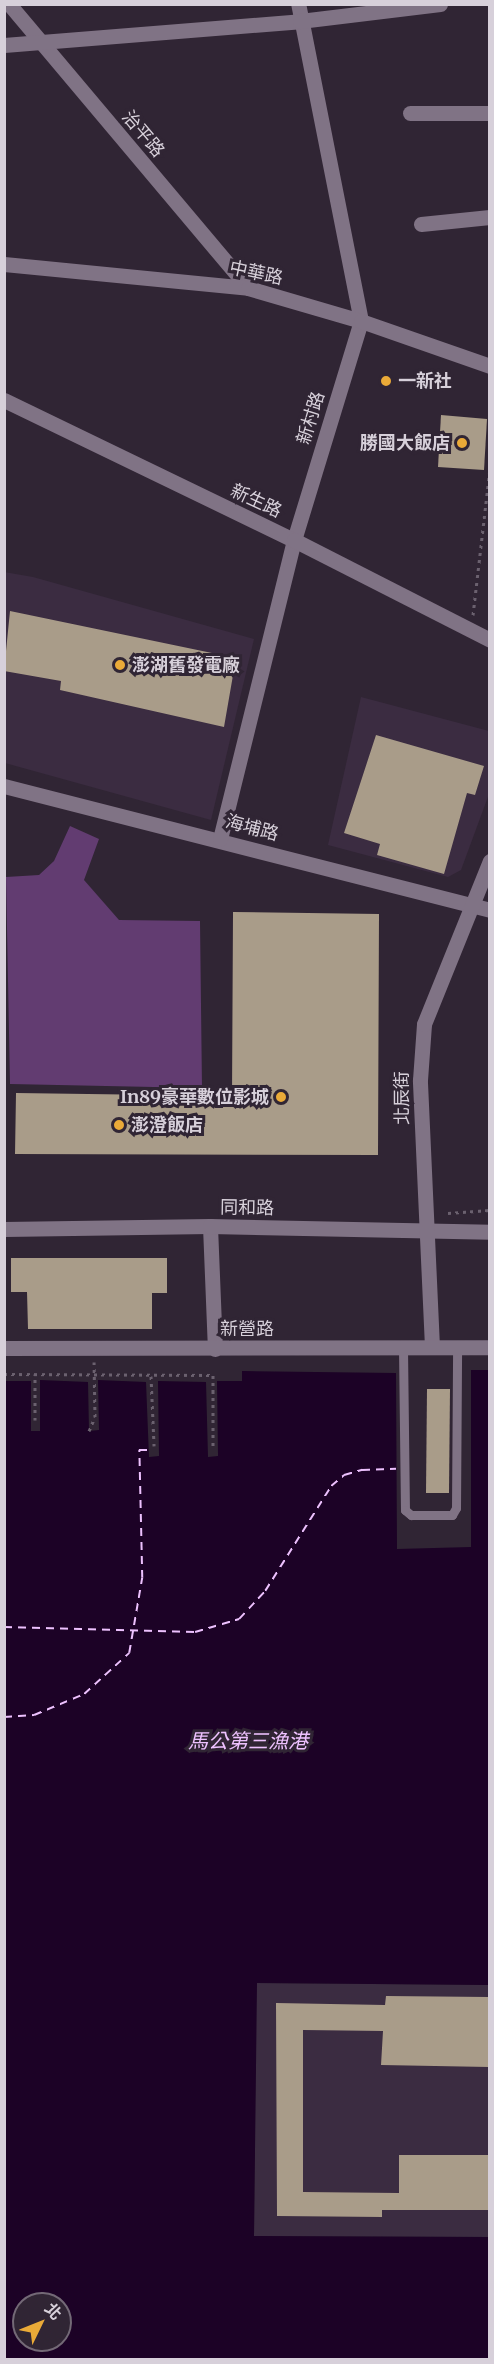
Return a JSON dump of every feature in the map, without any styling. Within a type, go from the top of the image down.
[{"type":"street","name":"治平路","points":[[9,4],[248,288]]},
{"type":"street","name":"新村路","points":[[220,839],[294,540],[361,321],[298,4]]},
{"type":"street","points":[[4,45],[300,21],[440,4]]},
{"type":"street","points":[[410,112],[489,112]]},
{"type":"street","points":[[421,224],[489,217]]},
{"type":"street","name":"中華路","points":[[4,264],[248,288],[361,321],[489,366]]},
{"type":"street","name":"新生路","points":[[4,400],[294,540],[489,640]]},
{"type":"street","name":"海埔路","points":[[4,786],[220,839],[489,910]]},
{"type":"street","name":"北辰街","points":[[432,1347],[425,1232],[420,1080],[424,1024],[489,861]]},
{"type":"street","points":[[210,1226],[215,1349]]},
{"type":"street","name":"同和路","points":[[4,1229],[210,1226],[489,1232]]},
{"type":"street","name":"新營路","points":[[4,1348],[489,1347]]},
{"type":"lane","points":[[403,1348],[399,1469],[405,1510],[411,1515],[452,1515],[456,1508],[457,1347]]},
{"type":"path","points":[[471,630],[489,468]]},
{"type":"path","points":[[448,1213],[489,1210]]},
{"type":"path","points":[[4,1374],[151,1376],[213,1374],[213,1447]]},
{"type":"path","points":[[35,1374],[35,1420]]},
{"type":"path","points":[[88,1431],[95,1417],[92,1374]]},
{"type":"path","points":[[151,1376],[154,1446]]},
{"type":"shaded area","name":"澎湖舊發電廠","points":[[4,572],[33,577],[254,639],[211,820],[5,763]]},
{"type":"shaded area","points":[[361,697],[489,731],[489,794],[461,870],[448,877],[328,845]]},
{"type":"shaded area","points":[[70,826],[99,839],[84,880],[119,920],[200,921],[202,1088],[10,1084],[6,877],[39,875],[54,861]]},
{"type":"shaded area","points":[[256,1983],[489,1985],[489,2237],[254,2236]]},
{"type":"water","name":"馬公第三漁港","points":[[471,1370],[490,1370],[489,1985],[257,1983],[254,2236],[489,2237],[489,2359],[5,2359],[5,1381],[31,1381],[31,1431],[40,1431],[40,1380],[88,1382],[89,1431],[99,1430],[98,1380],[146,1382],[149,1457],[159,1456],[158,1381],[206,1382],[208,1457],[218,1456],[217,1381],[242,1381],[242,1371],[396,1373],[397,1549],[471,1547]]},
{"type":"building","name":"勝國大飯店","points":[[441,415],[487,419],[484,470],[438,467]]},
{"type":"building","name":"澎湖舊發電廠","points":[[10,611],[236,658],[224,727],[60,690],[61,681],[4,671]]},
{"type":"building","points":[[376,735],[484,766],[475,795],[467,793],[444,874],[377,855],[380,844],[344,833]]},
{"type":"building","points":[[233,912],[379,914],[378,1155],[15,1154],[16,1093],[232,1096]]},
{"type":"building","points":[[11,1258],[167,1258],[167,1293],[152,1293],[152,1329],[28,1329],[27,1292],[11,1292]]},
{"type":"building","points":[[427,1389],[450,1389],[449,1493],[426,1493]]},
{"type":"building","points":[[386,1996],[489,1997],[489,2067],[381,2065],[383,2031],[303,2030],[303,2192],[399,2193],[399,2155],[489,2155],[489,2210],[382,2210],[382,2217],[277,2216],[276,2003],[385,2005]]},
{"type":"ferry route","points":[[4,1717],[34,1715],[84,1694],[129,1653],[142,1578],[139,1450],[148,1450]]},
{"type":"ferry route","points":[[4,1627],[195,1632],[239,1619],[265,1591],[331,1486],[344,1475],[362,1470],[396,1469]]},
{"type":"place","name":"一新社","points":[[386,381]]},
{"type":"place","name":"勝國大飯店","points":[[462,443]]},
{"type":"place","name":"澎湖舊發電廠","points":[[120,665]]},
{"type":"place","name":"In89豪華數位影城","points":[[281,1097]]},
{"type":"place","name":"澎澄飯店","points":[[119,1125]]}]
